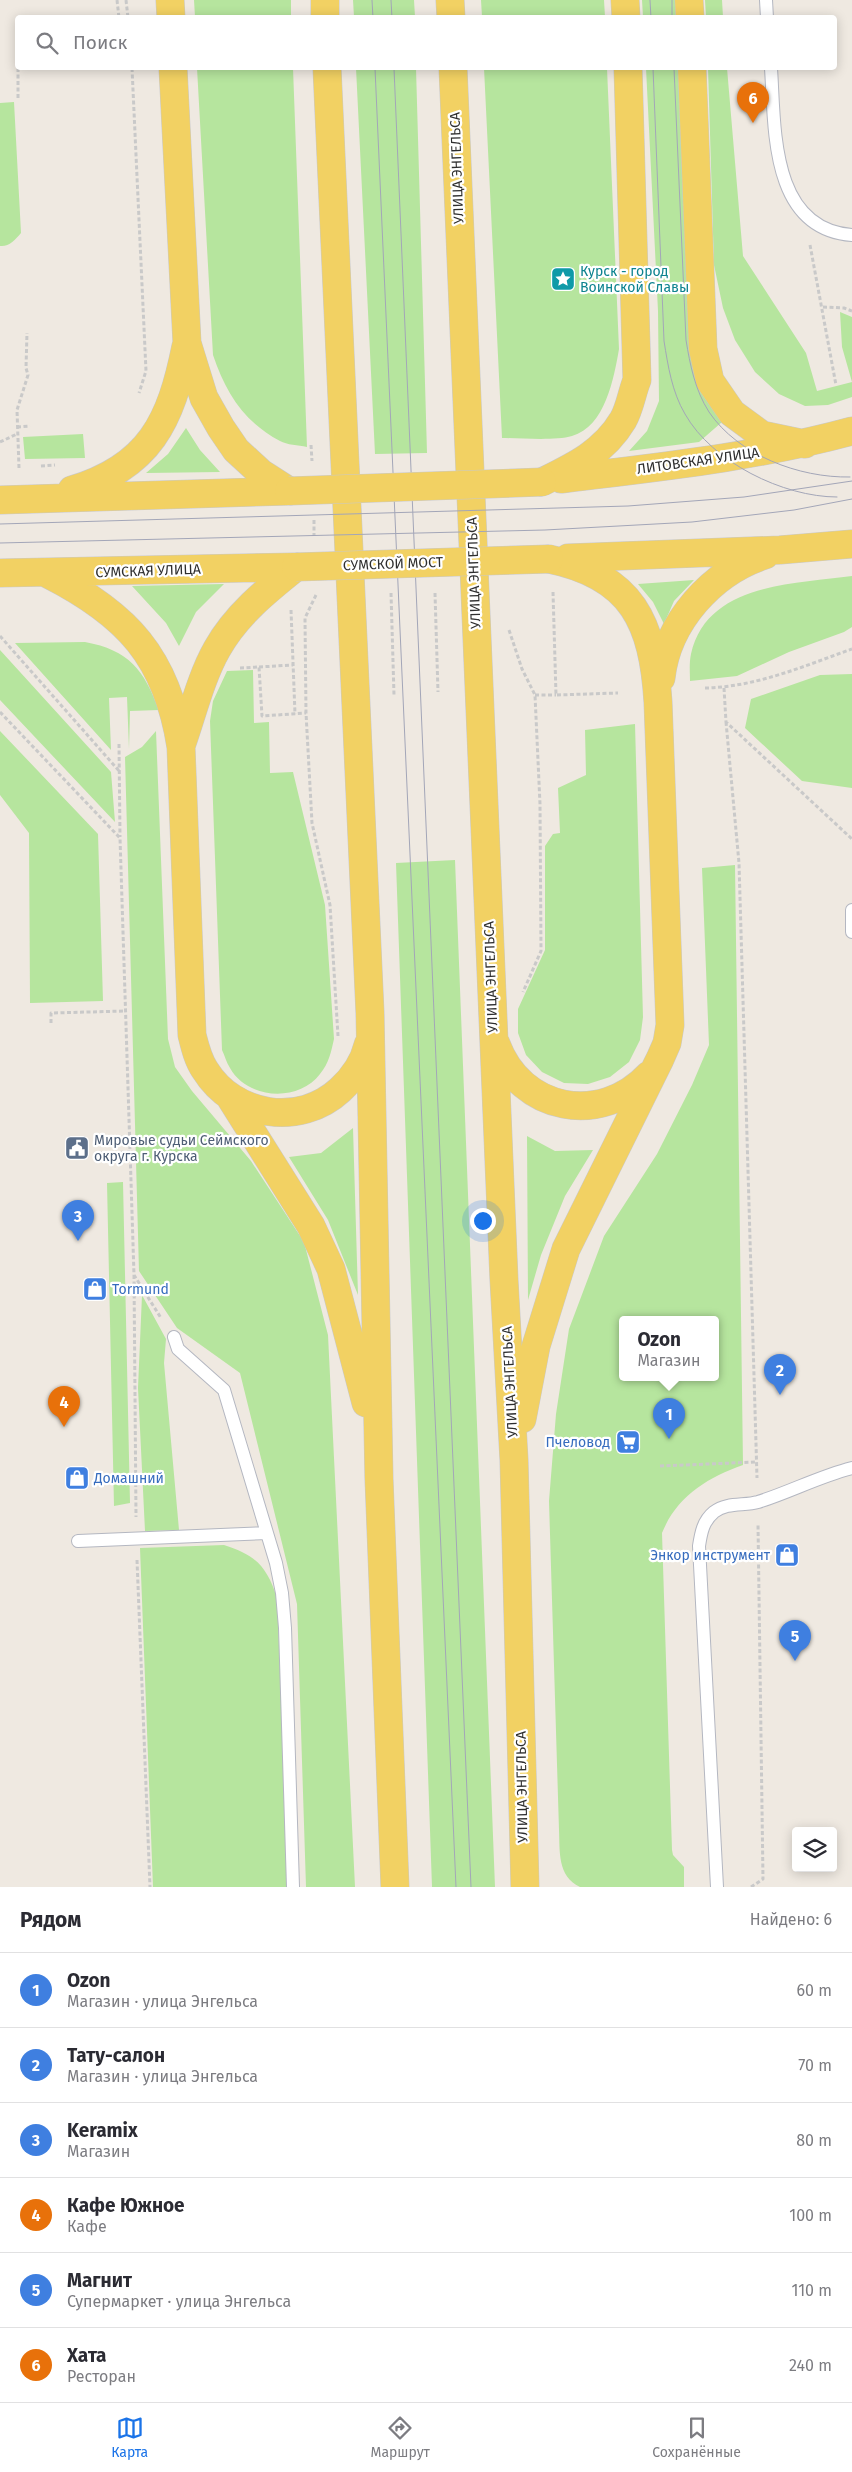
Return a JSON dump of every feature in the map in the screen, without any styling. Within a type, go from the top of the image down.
[{"type":"main road","points":[[170,0],[171,15]]},
{"type":"main road","points":[[325,0],[325,15]]},
{"type":"main road","points":[[450,0],[451,15]]},
{"type":"main road","points":[[625,0],[626,15]]},
{"type":"main road","points":[[689,0],[690,15]]},
{"type":"main road","points":[[47,498],[90,484],[124,467],[143,451],[161,426],[179,380],[186,343],[173,70]]},
{"type":"main road","points":[[328,70],[370,1032],[379,1479],[395,1887]]},
{"type":"main road","name":"УЛИЦА ЭНГЕЛЬСА","points":[[453,70],[493,1028],[514,1460],[525,1887]]},
{"type":"main road","points":[[0,500],[542,482],[578,465],[604,446],[624,418],[636,380],[628,70]]},
{"type":"main road","points":[[692,70],[703,349],[710,381],[732,413],[762,434],[805,444]]},
{"type":"main road","points":[[186,343],[204,398],[236,450],[261,473],[289,491]]},
{"type":"main road","name":"ЛИТОВСКАЯ УЛИЦА","points":[[542,482],[670,467],[805,444],[852,431]]},
{"type":"main road","points":[[551,572],[852,544]]},
{"type":"main road","points":[[658,702],[662,671],[671,641],[685,615],[704,592],[726,574],[752,559],[780,550]]},
{"type":"main road","points":[[514,1460],[536,1346],[566,1249],[660,1059],[667,1043],[670,1025],[656,662],[650,640],[641,619],[628,601],[612,585],[593,572],[572,564],[551,572]]},
{"type":"main road","points":[[181,747],[217,649],[240,616],[296,567]]},
{"type":"main road","name":"СУМСКОЙ МОСТ","points":[[296,567],[551,572]]},
{"type":"main road","name":"СУМСКАЯ УЛИЦА","points":[[0,574],[296,567]]},
{"type":"main road","points":[[48,574],[86,594],[114,616],[155,664],[166,686],[176,715],[181,747],[192,1035],[196,1053],[204,1070],[216,1085],[230,1097],[246,1106],[264,1112],[301,1111],[317,1105],[334,1095],[348,1083],[366,1050],[370,1032]]},
{"type":"main road","points":[[493,1028],[497,1046],[505,1063],[516,1078],[530,1090],[546,1099],[564,1105],[583,1106],[619,1098],[635,1088],[648,1076],[660,1059]]},
{"type":"main road","points":[[230,1097],[311,1226],[331,1269],[364,1391],[379,1479]]},
{"type":"lane","points":[[766,0],[767,15]]},
{"type":"lane","points":[[771,70],[777,150],[790,194],[801,212],[816,224],[831,231],[852,235]]},
{"type":"lane","points":[[852,910],[852,932]]},
{"type":"lane","points":[[174,1337],[178,1349],[224,1390],[267,1532],[280,1583],[284,1619],[293,1887]]},
{"type":"lane","points":[[717,1887],[699,1546],[701,1533],[706,1521],[715,1512],[726,1506],[757,1502],[824,1475],[852,1468]]},
{"type":"lane","points":[[78,1541],[267,1532]]},
{"type":"path","points":[[117,0],[118,15]]},
{"type":"path","points":[[126,0],[128,15]]},
{"type":"path","points":[[18,70],[18,98]]},
{"type":"path","points":[[132,70],[146,371],[137,400]]},
{"type":"path","points":[[810,248],[823,307],[836,385]]},
{"type":"path","points":[[823,307],[844,308],[852,311]]},
{"type":"path","points":[[18,468],[17,410],[28,375],[26,368],[27,333]]},
{"type":"path","points":[[17,426],[30,426]]},
{"type":"path","points":[[0,442],[17,434]]},
{"type":"path","points":[[311,441],[312,470]]},
{"type":"path","points":[[37,466],[64,464]]},
{"type":"path","points":[[11,469],[28,467]]},
{"type":"path","points":[[314,510],[314,539]]},
{"type":"path","points":[[551,572],[556,694]]},
{"type":"path","points":[[316,588],[316,598],[305,618],[306,713],[312,823],[330,905],[336,1045]]},
{"type":"path","points":[[435,588],[438,692]]},
{"type":"path","points":[[391,589],[394,695]]},
{"type":"path","points":[[291,601],[295,714]]},
{"type":"path","points":[[0,636],[120,772]]},
{"type":"path","points":[[705,688],[724,688],[780,675],[852,649]]},
{"type":"path","points":[[240,668],[292,665]]},
{"type":"path","points":[[259,667],[262,716],[306,713]]},
{"type":"path","points":[[724,688],[739,863],[757,1502],[763,1879],[751,1887]]},
{"type":"path","points":[[520,1000],[541,951],[540,804],[535,695],[618,692]]},
{"type":"path","points":[[0,712],[120,838]]},
{"type":"path","points":[[726,722],[852,839]]},
{"type":"path","points":[[119,744],[120,838],[134,1275],[136,1539],[150,1887]]},
{"type":"path","points":[[51,1023],[51,1013],[126,1011]]},
{"type":"path","points":[[101,1138],[129,1136]]},
{"type":"path","points":[[101,1153],[130,1152]]},
{"type":"path","points":[[134,1275],[174,1337]]},
{"type":"path","points":[[660,1466],[756,1462]]},
{"type":"green space","points":[[194,0],[291,0],[291,15],[195,15]]},
{"type":"green space","points":[[353,0],[414,0],[415,15],[354,15]]},
{"type":"green space","points":[[481,0],[604,0],[605,15],[482,15]]},
{"type":"green space","points":[[642,0],[676,0],[677,15],[643,15]]},
{"type":"green space","points":[[705,0],[722,0],[723,15],[706,15]]},
{"type":"green space","points":[[197,70],[293,70],[307,447],[280,441],[267,433],[246,415],[230,394],[213,355]]},
{"type":"green space","points":[[356,70],[416,70],[427,453],[375,454]]},
{"type":"green space","points":[[484,70],[607,70],[619,349],[611,387],[593,423],[583,431],[565,438],[502,438]]},
{"type":"green space","points":[[646,70],[679,70],[702,392],[722,422],[699,442],[629,451],[647,431],[659,401],[658,311]]},
{"type":"green space","points":[[708,70],[727,70],[743,256],[806,353],[817,391],[852,382],[852,397],[828,405],[805,406],[779,394],[755,372],[735,340],[723,308],[714,265]]},
{"type":"green space","points":[[14,102],[21,233],[9,244],[0,246],[0,103]]},
{"type":"green space","points":[[840,312],[852,317],[852,382],[842,347]]},
{"type":"green space","points":[[186,428],[200,450],[220,472],[146,473],[168,454]]},
{"type":"green space","points":[[83,434],[85,458],[25,459],[23,437]]},
{"type":"green space","points":[[852,576],[852,627],[844,632],[789,652],[737,676],[690,681],[691,654],[700,631],[715,613],[734,600],[756,591],[780,585]]},
{"type":"green space","points":[[694,580],[674,601],[664,624],[653,602],[638,584]]},
{"type":"green space","points":[[224,584],[196,612],[179,646],[166,623],[132,586]]},
{"type":"green space","points":[[85,642],[113,650],[133,664],[141,673],[159,710],[130,711],[129,749],[127,697],[109,698],[111,750],[15,643]]},
{"type":"green space","points":[[0,650],[111,772],[115,822],[0,700]]},
{"type":"green space","points":[[253,670],[254,723],[269,722],[270,773],[293,772],[325,905],[334,1039],[328,1062],[311,1083],[299,1090],[273,1094],[248,1086],[238,1078],[227,1064],[222,1050],[210,721],[213,701],[227,671]]},
{"type":"green space","points":[[852,674],[852,788],[802,781],[745,728],[751,699],[820,675]]},
{"type":"green space","points":[[635,724],[643,1017],[640,1040],[629,1062],[610,1077],[588,1084],[564,1083],[542,1072],[526,1055],[518,1033],[518,1009],[545,950],[545,846],[553,834],[560,833],[558,788],[586,775],[585,730]]},
{"type":"green space","points":[[0,731],[98,834],[103,1001],[30,1003],[29,833],[0,795]]},
{"type":"green space","points":[[156,731],[168,1039],[175,1067],[192,1091],[251,1161],[304,1242],[328,1335],[355,1887],[306,1887],[297,1604],[240,1373],[177,1328],[139,1271],[125,757],[142,747]]},
{"type":"green space","points":[[455,860],[495,1887],[432,1887],[396,863]]},
{"type":"green space","points":[[735,865],[743,1465],[717,1476],[695,1490],[676,1509],[662,1533],[672,1850],[673,1855],[684,1867],[684,1887],[580,1887],[567,1876],[561,1862],[559,1846],[549,1501],[556,1414],[569,1329],[604,1236],[657,1154],[692,1085],[709,1045],[702,868]]},
{"type":"green space","points":[[353,1128],[358,1295],[328,1220],[289,1157],[321,1153]]},
{"type":"green space","points":[[527,1136],[555,1151],[593,1150],[565,1196],[541,1255],[528,1300]]},
{"type":"green space","points":[[123,1182],[130,1503],[114,1506],[107,1183]]},
{"type":"green space","points":[[142,1295],[166,1339],[164,1363],[179,1530],[145,1531],[138,1388]]},
{"type":"green space","points":[[224,1545],[244,1553],[259,1564],[269,1578],[277,1598],[289,1887],[153,1887],[140,1548]]},
{"type":"tram line","points":[[372,0],[373,15]]},
{"type":"tram line","points":[[391,0],[392,15]]},
{"type":"tram line","points":[[650,0],[651,15]]},
{"type":"tram line","points":[[672,0],[672,15]]},
{"type":"tram line","points":[[375,70],[456,1887]]},
{"type":"tram line","points":[[394,70],[471,1887]]},
{"type":"tram line","points":[[653,70],[664,341],[671,379],[677,397],[685,414],[697,431],[713,447],[751,474],[794,491],[837,497]]},
{"type":"tram line","points":[[674,70],[686,340],[691,368],[700,395],[709,412],[721,427],[753,452],[791,468],[830,476],[850,477]]},
{"type":"tram line","points":[[0,524],[628,506],[744,497],[852,481]]},
{"type":"tram line","points":[[0,543],[545,530],[692,522],[794,510],[852,499]]},
{"type":"place","name":"Хата","points":[[753,123]]},
{"type":"place","name":"Курск - город Воинской Славы","points":[[563,279]]},
{"type":"place","name":"Мировые судьи Сеймского округа г. Курска","points":[[77,1148]]},
{"type":"place","name":"Keramix","points":[[78,1241]]},
{"type":"place","name":"Tormund","points":[[95,1289]]},
{"type":"place","name":"Тату-салон","points":[[780,1395]]},
{"type":"place","name":"Кафе Южное","points":[[64,1427]]},
{"type":"place","name":"Ozon","points":[[669,1439]]},
{"type":"place","name":"Пчеловод","points":[[628,1442]]},
{"type":"place","name":"Домашний","points":[[77,1478]]},
{"type":"place","name":"Энкор инструмент","points":[[787,1555]]},
{"type":"place","name":"Магнит","points":[[795,1661]]}]
